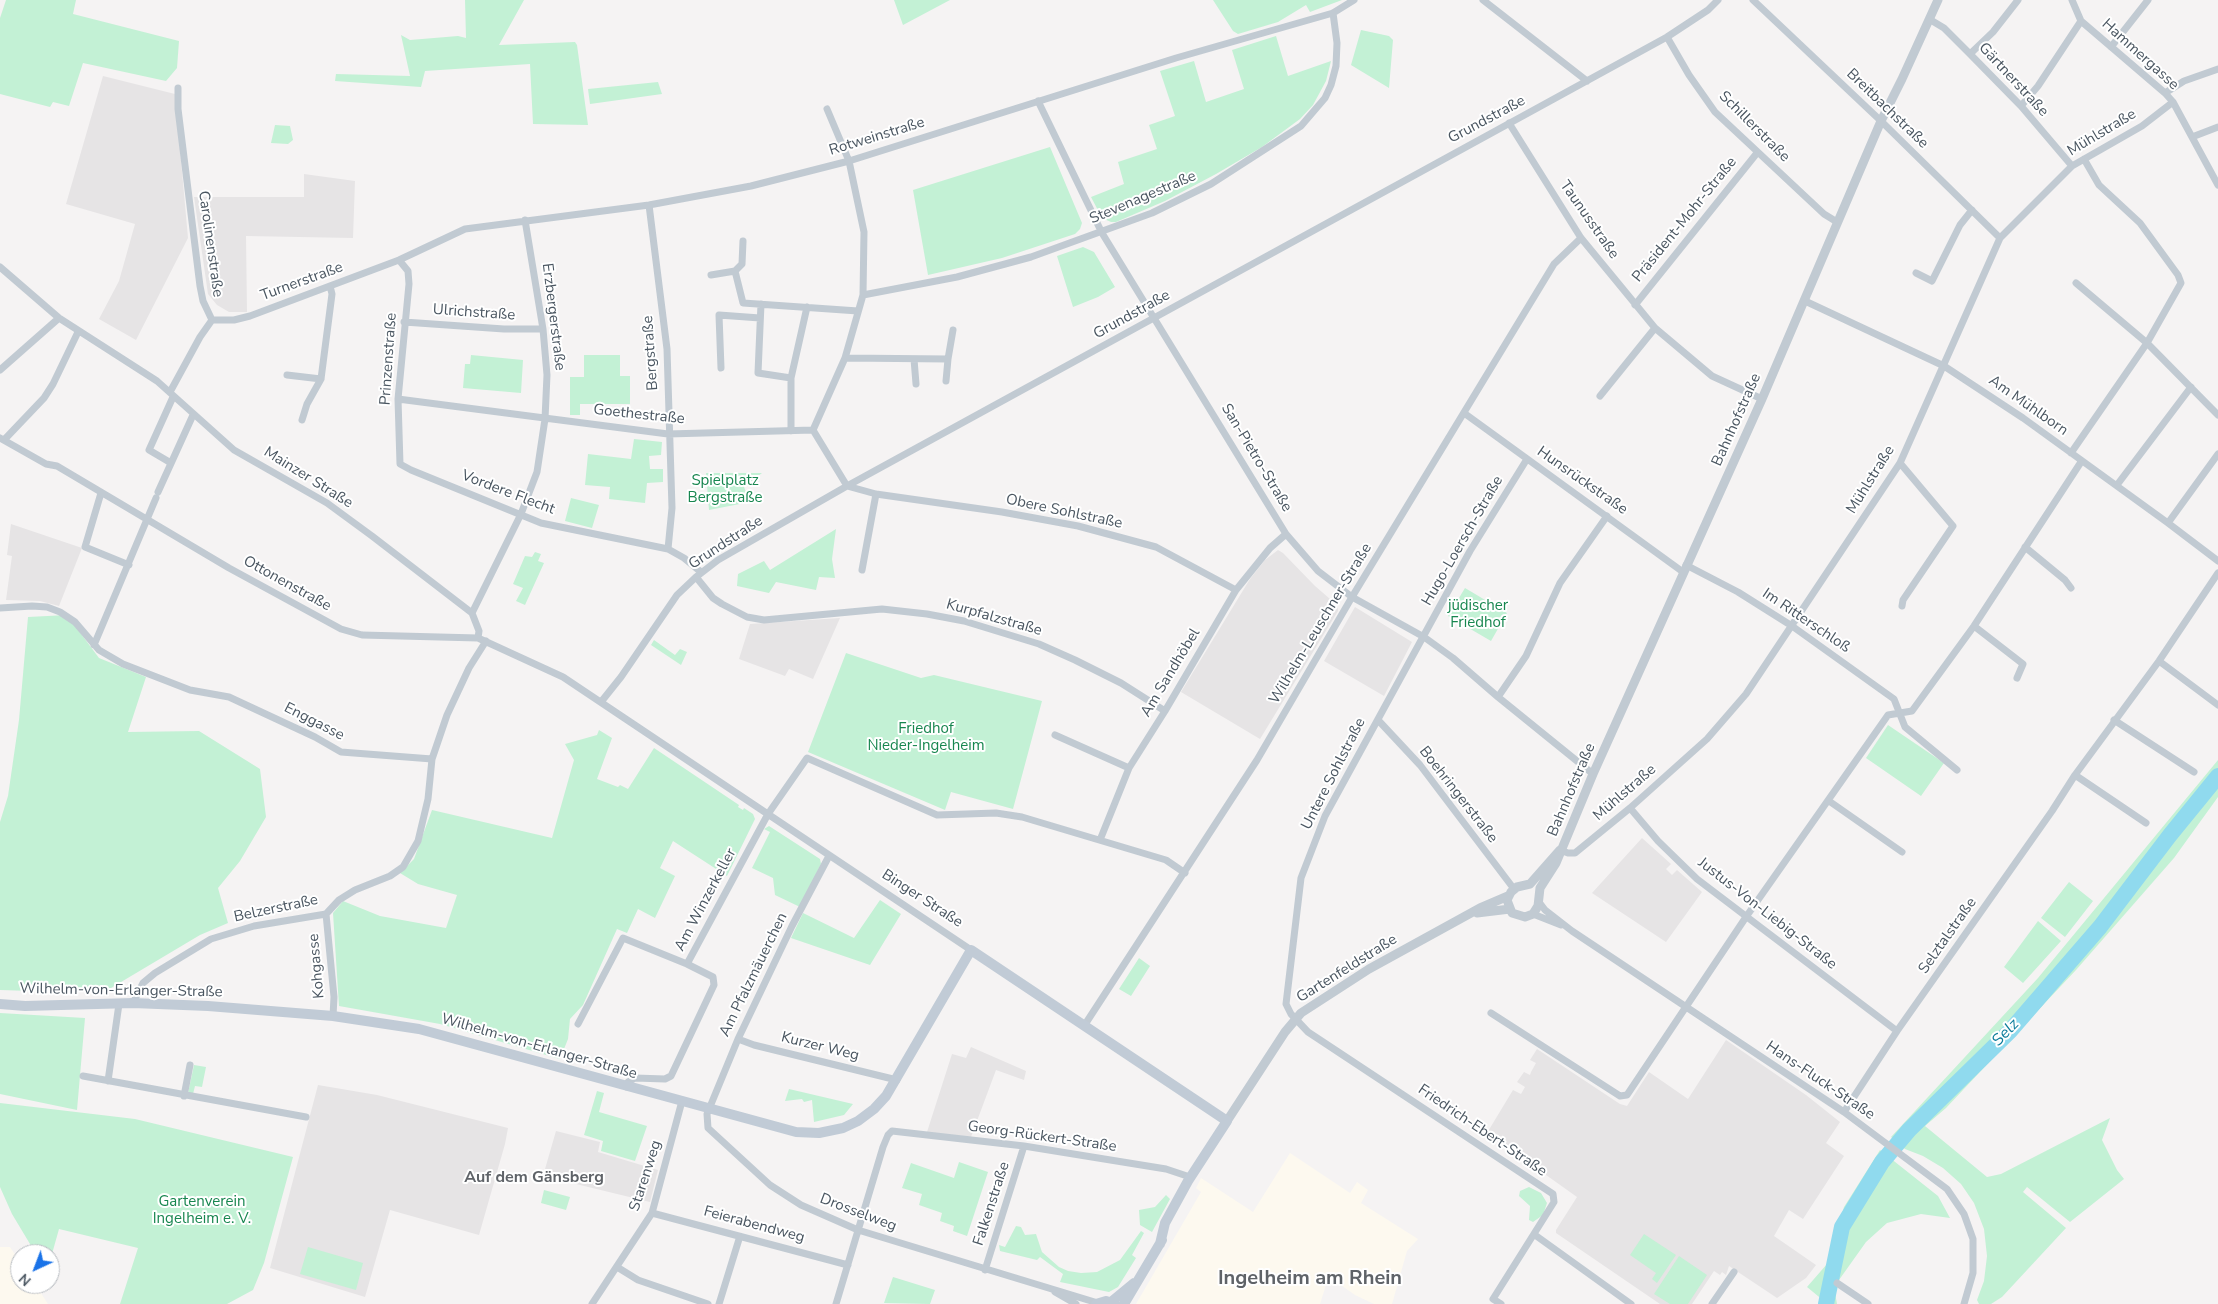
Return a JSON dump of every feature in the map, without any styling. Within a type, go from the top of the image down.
[{"type":"main road","name":"Binger Straße","points":[[971,950],[1227,1121]]},
{"type":"main road","name":"Wilhelm-von-Erlanger-Straße","points":[[0,1004],[25,1006],[133,1003],[208,1006],[333,1016],[419,1029],[796,1132],[831,1131],[858,1121],[874,1110],[886,1096],[971,950]]},
{"type":"main road","points":[[1124,1304],[1160,1244],[1165,1223],[1190,1177],[1227,1121]]},
{"type":"main road","points":[[1097,1303],[1113,1303],[1140,1277]]},
{"type":"street","name":"Rotweinstraße","points":[[399,260],[465,229],[649,205],[751,186],[849,161],[1176,58],[1333,13],[1354,0]]},
{"type":"street","points":[[1483,0],[1587,81]]},
{"type":"street","name":"Grundstraße","points":[[601,702],[621,677],[677,595],[698,574],[748,542],[1667,37],[1708,10],[1718,0]]},
{"type":"street","name":"Breitbachstraße","points":[[1753,0],[1881,121],[2000,238]]},
{"type":"street","name":"Bahnhofstraße","points":[[1533,914],[1539,899],[1540,888],[1556,863],[1560,850],[1684,568],[1805,301],[1881,121],[1937,0]]},
{"type":"street","points":[[1970,54],[1993,32],[2018,0]]},
{"type":"street","name":"Hammergasse","points":[[2072,0],[2081,21],[2173,102],[2218,185]]},
{"type":"street","points":[[2111,47],[2148,0]]},
{"type":"street","name":"Stevenagestraße","points":[[863,295],[957,277],[1031,256],[1102,232],[1181,200],[1261,153],[1301,126],[1314,113],[1331,85],[1336,66],[1337,43],[1333,13]]},
{"type":"street","name":"Gärtnerstraße","points":[[1929,19],[1944,28],[2021,106],[2072,166]]},
{"type":"street","points":[[2021,106],[2038,86],[2081,21]]},
{"type":"street","name":"Schillerstraße","points":[[1667,37],[1689,75],[1715,112],[1824,214],[1837,222]]},
{"type":"street","points":[[2165,93],[2184,81],[2218,69]]},
{"type":"street","name":"Carolinenstraße","points":[[171,463],[149,450],[171,395],[200,337],[212,320],[203,301],[200,286],[178,109],[178,88]]},
{"type":"street","name":"San-Pietro-Straße","points":[[1038,101],[1102,232],[1286,534],[1318,571],[1352,597],[1424,637],[1453,658],[1593,774]]},
{"type":"street","name":"Mühlstraße","points":[[1560,850],[1571,854],[1581,849],[1630,808],[1707,739],[1746,694],[1900,463],[2000,238],[2072,166],[2142,126],[2173,102]]},
{"type":"street","points":[[827,109],[849,161],[864,232],[863,295],[845,358],[813,430],[847,486]]},
{"type":"street","name":"Taunusstraße","points":[[1509,123],[1581,238],[1655,328],[1712,376],[1762,399]]},
{"type":"street","points":[[2192,137],[2218,127]]},
{"type":"street","name":"Präsident-Mohr-Straße","points":[[1635,305],[1757,153]]},
{"type":"street","points":[[2071,453],[2148,343],[2181,283],[2178,275],[2140,223],[2100,185],[2084,159]]},
{"type":"street","name":"Bergstraße","points":[[649,205],[666,349],[672,508],[668,549]]},
{"type":"street","points":[[1916,273],[1932,281],[1960,225],[1972,210]]},
{"type":"street","name":"Erzbergerstraße","points":[[472,613],[521,514],[537,472],[545,419],[547,375],[543,329],[525,220]]},
{"type":"street","name":"Wilhelm-Leuschner-Straße","points":[[1084,1026],[1257,760],[1352,597],[1554,264],[1581,238]]},
{"type":"street","points":[[711,276],[735,271],[742,264],[742,241]]},
{"type":"street","name":"Turnerstraße","points":[[212,320],[234,320],[250,316],[399,260]]},
{"type":"street","name":"Prinzenstraße","points":[[399,260],[408,271],[409,284],[398,400],[400,464]]},
{"type":"street","name":"Mainzer Straße","points":[[0,267],[59,318],[78,332],[137,368],[234,450],[327,503],[472,613]]},
{"type":"street","points":[[735,271],[743,303],[858,311]]},
{"type":"street","points":[[2076,283],[2148,343],[2218,415]]},
{"type":"street","points":[[302,420],[307,404],[321,379],[332,294],[330,286]]},
{"type":"street","name":"Am Mühlborn","points":[[1805,301],[1944,366],[1997,400],[2218,561]]},
{"type":"street","points":[[761,304],[758,373],[791,378]]},
{"type":"street","points":[[791,431],[791,378],[807,308]]},
{"type":"street","points":[[720,368],[719,315],[760,318]]},
{"type":"street","points":[[0,370],[59,318]]},
{"type":"street","name":"Ulrichstraße","points":[[404,322],[504,329],[543,329]]},
{"type":"street","points":[[1600,396],[1655,328]]},
{"type":"street","points":[[946,381],[953,330]]},
{"type":"street","points":[[2,439],[44,398],[53,384],[78,332]]},
{"type":"street","points":[[845,358],[948,359]]},
{"type":"street","points":[[914,359],[916,384]]},
{"type":"street","points":[[288,375],[321,379]]},
{"type":"street","points":[[2116,486],[2191,387]]},
{"type":"street","name":"Goethestraße","points":[[398,400],[668,434],[813,430]]},
{"type":"street","name":"Hunsrückstraße","points":[[1464,413],[1607,516],[1684,568]]},
{"type":"street","points":[[94,645],[193,415]]},
{"type":"street","name":"Ottonenstraße","points":[[2,439],[46,464],[57,466],[229,568],[341,629],[362,635],[478,638]]},
{"type":"street","points":[[2168,523],[2218,454]]},
{"type":"street","name":"Hugo-Loersch-Straße","points":[[1424,637],[1470,551],[1527,459]]},
{"type":"street","points":[[1491,1013],[1624,1097],[1888,715],[1912,711],[1974,626],[2081,462]]},
{"type":"street","points":[[1900,463],[1953,526],[1903,600],[1902,606]]},
{"type":"street","name":"Vordere Flecht","points":[[400,464],[560,528],[668,549]]},
{"type":"street","name":"Obere Sohlstraße","points":[[847,486],[876,494],[1002,512],[1078,526],[1156,547],[1236,590]]},
{"type":"street","points":[[101,493],[85,547],[129,565]]},
{"type":"street","points":[[862,570],[876,494]]},
{"type":"street","points":[[1498,697],[1526,656],[1560,583],[1607,516]]},
{"type":"street","name":"Am Sandhöbel","points":[[1100,840],[1129,768],[1236,590],[1270,548],[1286,534]]},
{"type":"street","points":[[2025,547],[2065,580],[2071,588]]},
{"type":"street","points":[[668,549],[684,558],[698,574]]},
{"type":"street","name":"Im Ritterschloß","points":[[1684,568],[1738,592],[1792,626],[1894,699],[1905,727],[1957,770]]},
{"type":"street","name":"Selztalstraße","points":[[1844,1112],[1897,1032],[2052,811],[2074,775],[2159,660],[2218,573]]},
{"type":"street","name":"Kurpfalzstraße","points":[[698,574],[713,598],[747,616],[764,620],[882,609],[927,614],[964,621],[1039,644],[1076,660],[1121,683],[1165,711]]},
{"type":"street","name":"Enggasse","points":[[0,608],[47,607],[60,612],[75,622],[99,650],[123,664],[190,690],[237,700],[315,737],[341,752],[432,760]]},
{"type":"street","points":[[472,613],[479,630],[478,638],[563,677],[601,702]]},
{"type":"street","points":[[1974,626],[2023,664],[2017,678]]},
{"type":"street","name":"Untere Sohlstraße","points":[[1296,1019],[1286,1004],[1300,878],[1325,816],[1424,637]]},
{"type":"street","name":"Belzerstraße","points":[[133,1003],[143,983],[155,973],[211,940],[254,926],[326,914],[339,900],[355,890],[398,872],[408,861],[418,841],[428,799],[432,760],[447,714],[469,668],[486,641]]},
{"type":"street","points":[[2159,660],[2218,705]]},
{"type":"street","name":"Binger Straße","points":[[601,702],[971,950]]},
{"type":"street","name":"Boehringerstraße","points":[[1378,720],[1420,765],[1511,892]]},
{"type":"street","points":[[2114,720],[2194,772]]},
{"type":"street","points":[[1055,735],[1129,768]]},
{"type":"street","name":"Am Winzerkeller","points":[[578,1024],[623,938],[687,964],[768,814],[807,758],[937,815],[1005,815],[1031,820],[1100,840]]},
{"type":"street","points":[[2074,775],[2146,824]]},
{"type":"street","points":[[1829,801],[1902,852]]},
{"type":"street","name":"Justus-Von-Liebig-Straße","points":[[1630,808],[1658,841],[1697,879],[1897,1032]]},
{"type":"street","points":[[1100,840],[1166,860],[1185,873]]},
{"type":"street","name":"Bahnhofstraße","points":[[1511,892],[1525,886],[1536,877],[1560,850]]},
{"type":"street","name":"Am Pfalzmäuerchen","points":[[709,1109],[738,1039],[792,926],[830,856]]},
{"type":"street","points":[[1525,886],[1533,889],[1539,899]]},
{"type":"street","points":[[1511,892],[1510,909],[1521,917],[1533,914]]},
{"type":"street","name":"Gartenfeldstraße","points":[[1227,1121],[1296,1019],[1307,1008],[1369,969],[1511,892]]},
{"type":"street","name":"Hans-Fluck-Straße","points":[[1539,899],[1545,910],[1572,931],[1844,1112],[1947,1189],[1964,1214],[1970,1226],[1973,1239],[1975,1257],[1973,1273],[1964,1304]]},
{"type":"street","name":"Gartenfeldstraße","points":[[1469,915],[1510,909]]},
{"type":"street","name":"Kohgasse","points":[[326,914],[334,997],[333,1016]]},
{"type":"street","name":"Hans-Fluck-Straße","points":[[1533,914],[1572,931]]},
{"type":"street","points":[[627,1087],[628,1082],[635,1078],[665,1079],[671,1076],[714,985],[714,980],[710,975],[687,964]]},
{"type":"street","points":[[108,1081],[119,1004]]},
{"type":"street","name":"Friedrich-Ebert-Straße","points":[[1296,1019],[1308,1032],[1553,1194],[1554,1202],[1493,1299],[1501,1304]]},
{"type":"street","name":"Kurzer Weg","points":[[738,1039],[754,1046],[897,1080]]},
{"type":"street","points":[[184,1096],[190,1065]]},
{"type":"street","points":[[83,1076],[306,1118]]},
{"type":"street","name":"Starenweg","points":[[592,1304],[652,1213],[682,1101]]},
{"type":"street","name":"Drosselweg","points":[[709,1109],[706,1121],[711,1132],[770,1185],[801,1205],[858,1230],[1097,1303]]},
{"type":"street","name":"Georg-Rückert-Straße","points":[[858,1230],[883,1147],[890,1132],[1024,1146],[1166,1169],[1190,1177]]},
{"type":"street","name":"Falkenstraße","points":[[986,1270],[1024,1146]]},
{"type":"street","name":"Feierabendweg","points":[[652,1213],[848,1265]]},
{"type":"street","points":[[836,1304],[858,1230]]},
{"type":"street","points":[[1535,1235],[1631,1304]]},
{"type":"street","points":[[719,1304],[740,1236]]},
{"type":"street","points":[[617,1267],[638,1280],[708,1304]]},
{"type":"street","points":[[1712,1304],[1734,1272]]},
{"type":"street","points":[[1837,1283],[1868,1304]]},
{"type":"street","name":"Drosselweg","points":[[1042,1285],[1076,1304]]},
{"type":"shaded area","points":[[103,76],[175,94],[188,238],[136,340],[99,319],[119,281],[135,224],[66,204]]},
{"type":"shaded area","points":[[304,174],[355,181],[353,238],[246,236],[247,312],[229,312],[217,305],[208,294],[194,197],[304,197]]},
{"type":"shaded area","points":[[11,524],[82,548],[59,606],[40,601],[6,600],[12,556],[7,555]]},
{"type":"shaded area","points":[[1278,550],[1337,605],[1338,611],[1260,739],[1181,692],[1250,579],[1265,560]]},
{"type":"shaded area","points":[[1355,607],[1412,642],[1384,696],[1324,661]]},
{"type":"shaded area","points":[[840,618],[813,679],[789,669],[785,676],[739,659],[750,624]]},
{"type":"shaded area","points":[[1642,838],[1671,864],[1666,869],[1672,875],[1677,870],[1702,892],[1666,942],[1592,893]]},
{"type":"shaded area","points":[[1726,1040],[1806,1095],[1840,1122],[1826,1143],[1844,1156],[1803,1219],[1789,1210],[1774,1236],[1816,1265],[1806,1278],[1777,1298],[1729,1266],[1726,1275],[1722,1272],[1720,1275],[1714,1271],[1692,1304],[1660,1304],[1556,1233],[1556,1230],[1577,1197],[1487,1133],[1513,1090],[1521,1094],[1525,1087],[1517,1082],[1524,1072],[1530,1075],[1536,1063],[1530,1060],[1537,1049],[1620,1104],[1627,1106],[1649,1072],[1688,1099]]},
{"type":"shaded area","points":[[971,1047],[1026,1071],[1024,1080],[996,1070],[971,1137],[927,1132],[952,1054],[966,1058]]},
{"type":"shaded area","points":[[318,1085],[377,1095],[508,1128],[479,1235],[390,1210],[365,1297],[270,1268]]},
{"type":"shaded area","points":[[556,1131],[600,1142],[598,1152],[658,1170],[650,1202],[543,1176]]},
{"type":"shaded area","points":[[1290,1153],[1350,1193],[1357,1182],[1368,1190],[1361,1203],[1418,1239],[1407,1251],[1392,1304],[1374,1304],[1355,1295],[1331,1278],[1326,1285],[1320,1304],[1136,1304],[1201,1192],[1196,1188],[1201,1178],[1253,1212]]},
{"type":"shaded area","points":[[0,1247],[10,1247],[10,1294],[42,1294],[48,1304],[0,1304]]},
{"type":"green space","points":[[6,0],[76,0],[73,14],[179,41],[177,68],[166,81],[83,63],[69,106],[53,102],[50,107],[0,94],[0,18]]},
{"type":"green space","points":[[465,0],[524,0],[499,45],[575,42],[577,45],[588,125],[533,124],[530,64],[425,71],[421,87],[335,81],[336,74],[410,76],[401,35],[410,40],[458,36],[466,38]]},
{"type":"green space","points":[[894,0],[950,0],[903,25]]},
{"type":"green space","points":[[1213,0],[1342,0],[1310,12],[1306,5],[1278,22],[1238,34],[1233,31]]},
{"type":"green space","points":[[1361,30],[1389,36],[1393,40],[1389,88],[1351,65]]},
{"type":"green space","points":[[1276,36],[1288,76],[1331,61],[1326,81],[1313,105],[1300,119],[1262,147],[1165,201],[1116,222],[1102,218],[1091,197],[1124,184],[1118,162],[1157,149],[1149,125],[1175,116],[1160,71],[1194,61],[1206,102],[1244,89],[1232,50]]},
{"type":"green space","points":[[658,82],[662,94],[590,104],[588,89]]},
{"type":"green space","points":[[275,125],[290,126],[293,140],[288,144],[271,143]]},
{"type":"green space","points":[[1050,147],[1082,223],[1080,229],[1075,234],[1002,258],[928,275],[913,190]]},
{"type":"green space","points":[[1083,247],[1094,252],[1115,287],[1098,297],[1073,307],[1057,256]]},
{"type":"green space","points":[[471,355],[523,360],[521,393],[463,388],[465,364],[470,364]]},
{"type":"green space","points":[[584,355],[620,355],[620,376],[630,376],[630,404],[580,404],[580,415],[570,415],[570,377],[584,377]]},
{"type":"green space","points":[[634,439],[662,442],[661,455],[649,456],[650,469],[663,469],[663,482],[647,483],[645,503],[609,499],[610,487],[585,485],[588,454],[631,459]]},
{"type":"green space","name":"Spielplatz Bergstraße","points":[[706,473],[762,473],[744,487],[750,502],[709,510]]},
{"type":"green space","points":[[571,498],[599,505],[592,528],[565,521]]},
{"type":"green space","points":[[836,529],[832,559],[835,578],[819,577],[816,590],[776,582],[769,593],[737,586],[738,574],[764,561],[770,570]]},
{"type":"green space","points":[[535,552],[541,554],[538,561],[544,563],[525,605],[516,601],[523,588],[513,584],[525,556],[532,557]]},
{"type":"green space","name":"jüdischer Friedhof","points":[[1465,588],[1507,613],[1491,641],[1448,616]]},
{"type":"green space","points":[[67,615],[99,658],[146,677],[128,732],[199,731],[260,769],[266,817],[240,861],[218,888],[228,923],[200,935],[111,988],[62,992],[0,990],[0,822],[8,796],[19,720],[28,617]]},
{"type":"green space","points":[[654,640],[675,655],[680,649],[687,652],[681,665],[651,645]]},
{"type":"green space","name":"Friedhof Nieder-Ingelheim","points":[[846,653],[921,678],[934,675],[1042,701],[1013,809],[951,792],[945,810],[808,752]]},
{"type":"green space","points":[[1888,725],[1944,763],[1921,796],[1866,758]]},
{"type":"green space","points":[[599,730],[612,738],[597,779],[628,789],[654,748],[739,805],[738,807],[743,810],[744,808],[753,814],[755,819],[727,876],[673,841],[660,868],[675,876],[655,918],[638,909],[627,933],[617,929],[583,1005],[570,1019],[568,1039],[560,1059],[440,1024],[339,1006],[333,913],[343,901],[380,916],[446,928],[457,895],[418,884],[400,873],[414,859],[432,810],[552,838],[574,760],[565,744],[597,735]]},
{"type":"green space","points":[[2218,760],[2218,797],[2174,858],[2076,970],[1946,1108],[1925,1126],[1987,1177],[2001,1174],[2110,1118],[2102,1140],[2117,1170],[2124,1179],[2070,1222],[2027,1187],[2023,1192],[2066,1228],[2002,1297],[1991,1304],[1979,1304],[1977,1300],[1984,1281],[1987,1256],[1984,1229],[1974,1203],[1961,1184],[1943,1168],[1923,1156],[1905,1149],[1891,1137],[2038,978]]},
{"type":"green space","points":[[769,826],[820,859],[821,864],[800,907],[775,895],[773,878],[752,868],[770,832],[764,829]]},
{"type":"green space","points":[[2069,882],[2093,901],[2065,937],[2041,918]]},
{"type":"green space","points":[[880,900],[901,914],[870,965],[791,938],[803,913],[854,938]]},
{"type":"green space","points":[[2038,921],[2061,941],[2023,983],[2004,967]]},
{"type":"green space","points":[[1139,958],[1150,966],[1131,996],[1119,989]]},
{"type":"green space","points":[[0,1013],[85,1018],[77,1110],[0,1094]]},
{"type":"green space","points":[[194,1065],[206,1067],[202,1087],[195,1086],[193,1094],[188,1093]]},
{"type":"green space","points":[[789,1089],[853,1104],[844,1115],[814,1122],[812,1100],[804,1102],[802,1099],[785,1101]]},
{"type":"green space","points":[[597,1091],[604,1093],[599,1112],[647,1126],[635,1161],[601,1151],[603,1141],[584,1135]]},
{"type":"green space","name":"Gartenverein Ingelheim e. V.","points":[[0,1103],[135,1119],[293,1157],[264,1263],[253,1290],[227,1304],[120,1304],[138,1248],[59,1229],[55,1244],[30,1244],[12,1214],[0,1187]]},
{"type":"green space","points":[[1880,1150],[1938,1196],[1950,1218],[1921,1214],[1887,1223],[1866,1242],[1834,1287],[1837,1304],[1824,1304],[1824,1301],[1807,1287],[1827,1264],[1844,1207]]},
{"type":"green space","points":[[959,1162],[988,1172],[967,1236],[953,1231],[954,1226],[940,1221],[942,1213],[919,1205],[922,1194],[902,1188],[911,1163],[954,1178]]},
{"type":"green space","points":[[1529,1187],[1541,1193],[1547,1203],[1543,1215],[1533,1222],[1529,1220],[1530,1206],[1519,1196],[1520,1191]]},
{"type":"green space","points":[[544,1190],[570,1197],[566,1210],[541,1203]]},
{"type":"green space","points":[[1166,1195],[1170,1199],[1152,1232],[1140,1225],[1139,1210],[1155,1207]]},
{"type":"green space","points":[[1016,1226],[1021,1227],[1025,1235],[1036,1234],[1042,1252],[1059,1267],[1081,1273],[1097,1272],[1120,1260],[1141,1231],[1144,1233],[1132,1255],[1136,1258],[1118,1287],[1109,1292],[1060,1282],[1063,1274],[1040,1257],[1037,1260],[1000,1251],[999,1245],[1005,1247]]},
{"type":"green space","points":[[1644,1234],[1676,1255],[1657,1283],[1652,1279],[1656,1273],[1630,1255]]},
{"type":"green space","points":[[308,1247],[363,1263],[356,1290],[300,1274]]},
{"type":"green space","points":[[1679,1256],[1707,1275],[1688,1304],[1670,1304],[1654,1294]]},
{"type":"green space","points":[[893,1277],[935,1290],[930,1304],[884,1303]]},
{"type":"waterway","name":"Selz","points":[[1826,1304],[1842,1227],[1882,1162],[1909,1130],[2010,1031],[2100,927],[2218,776]]},
{"type":"district","name":"Auf dem Gänsberg","points":[[534,1178]]},
{"type":"district","name":"Ingelheim am Rhein","points":[[1310,1279]]}]
